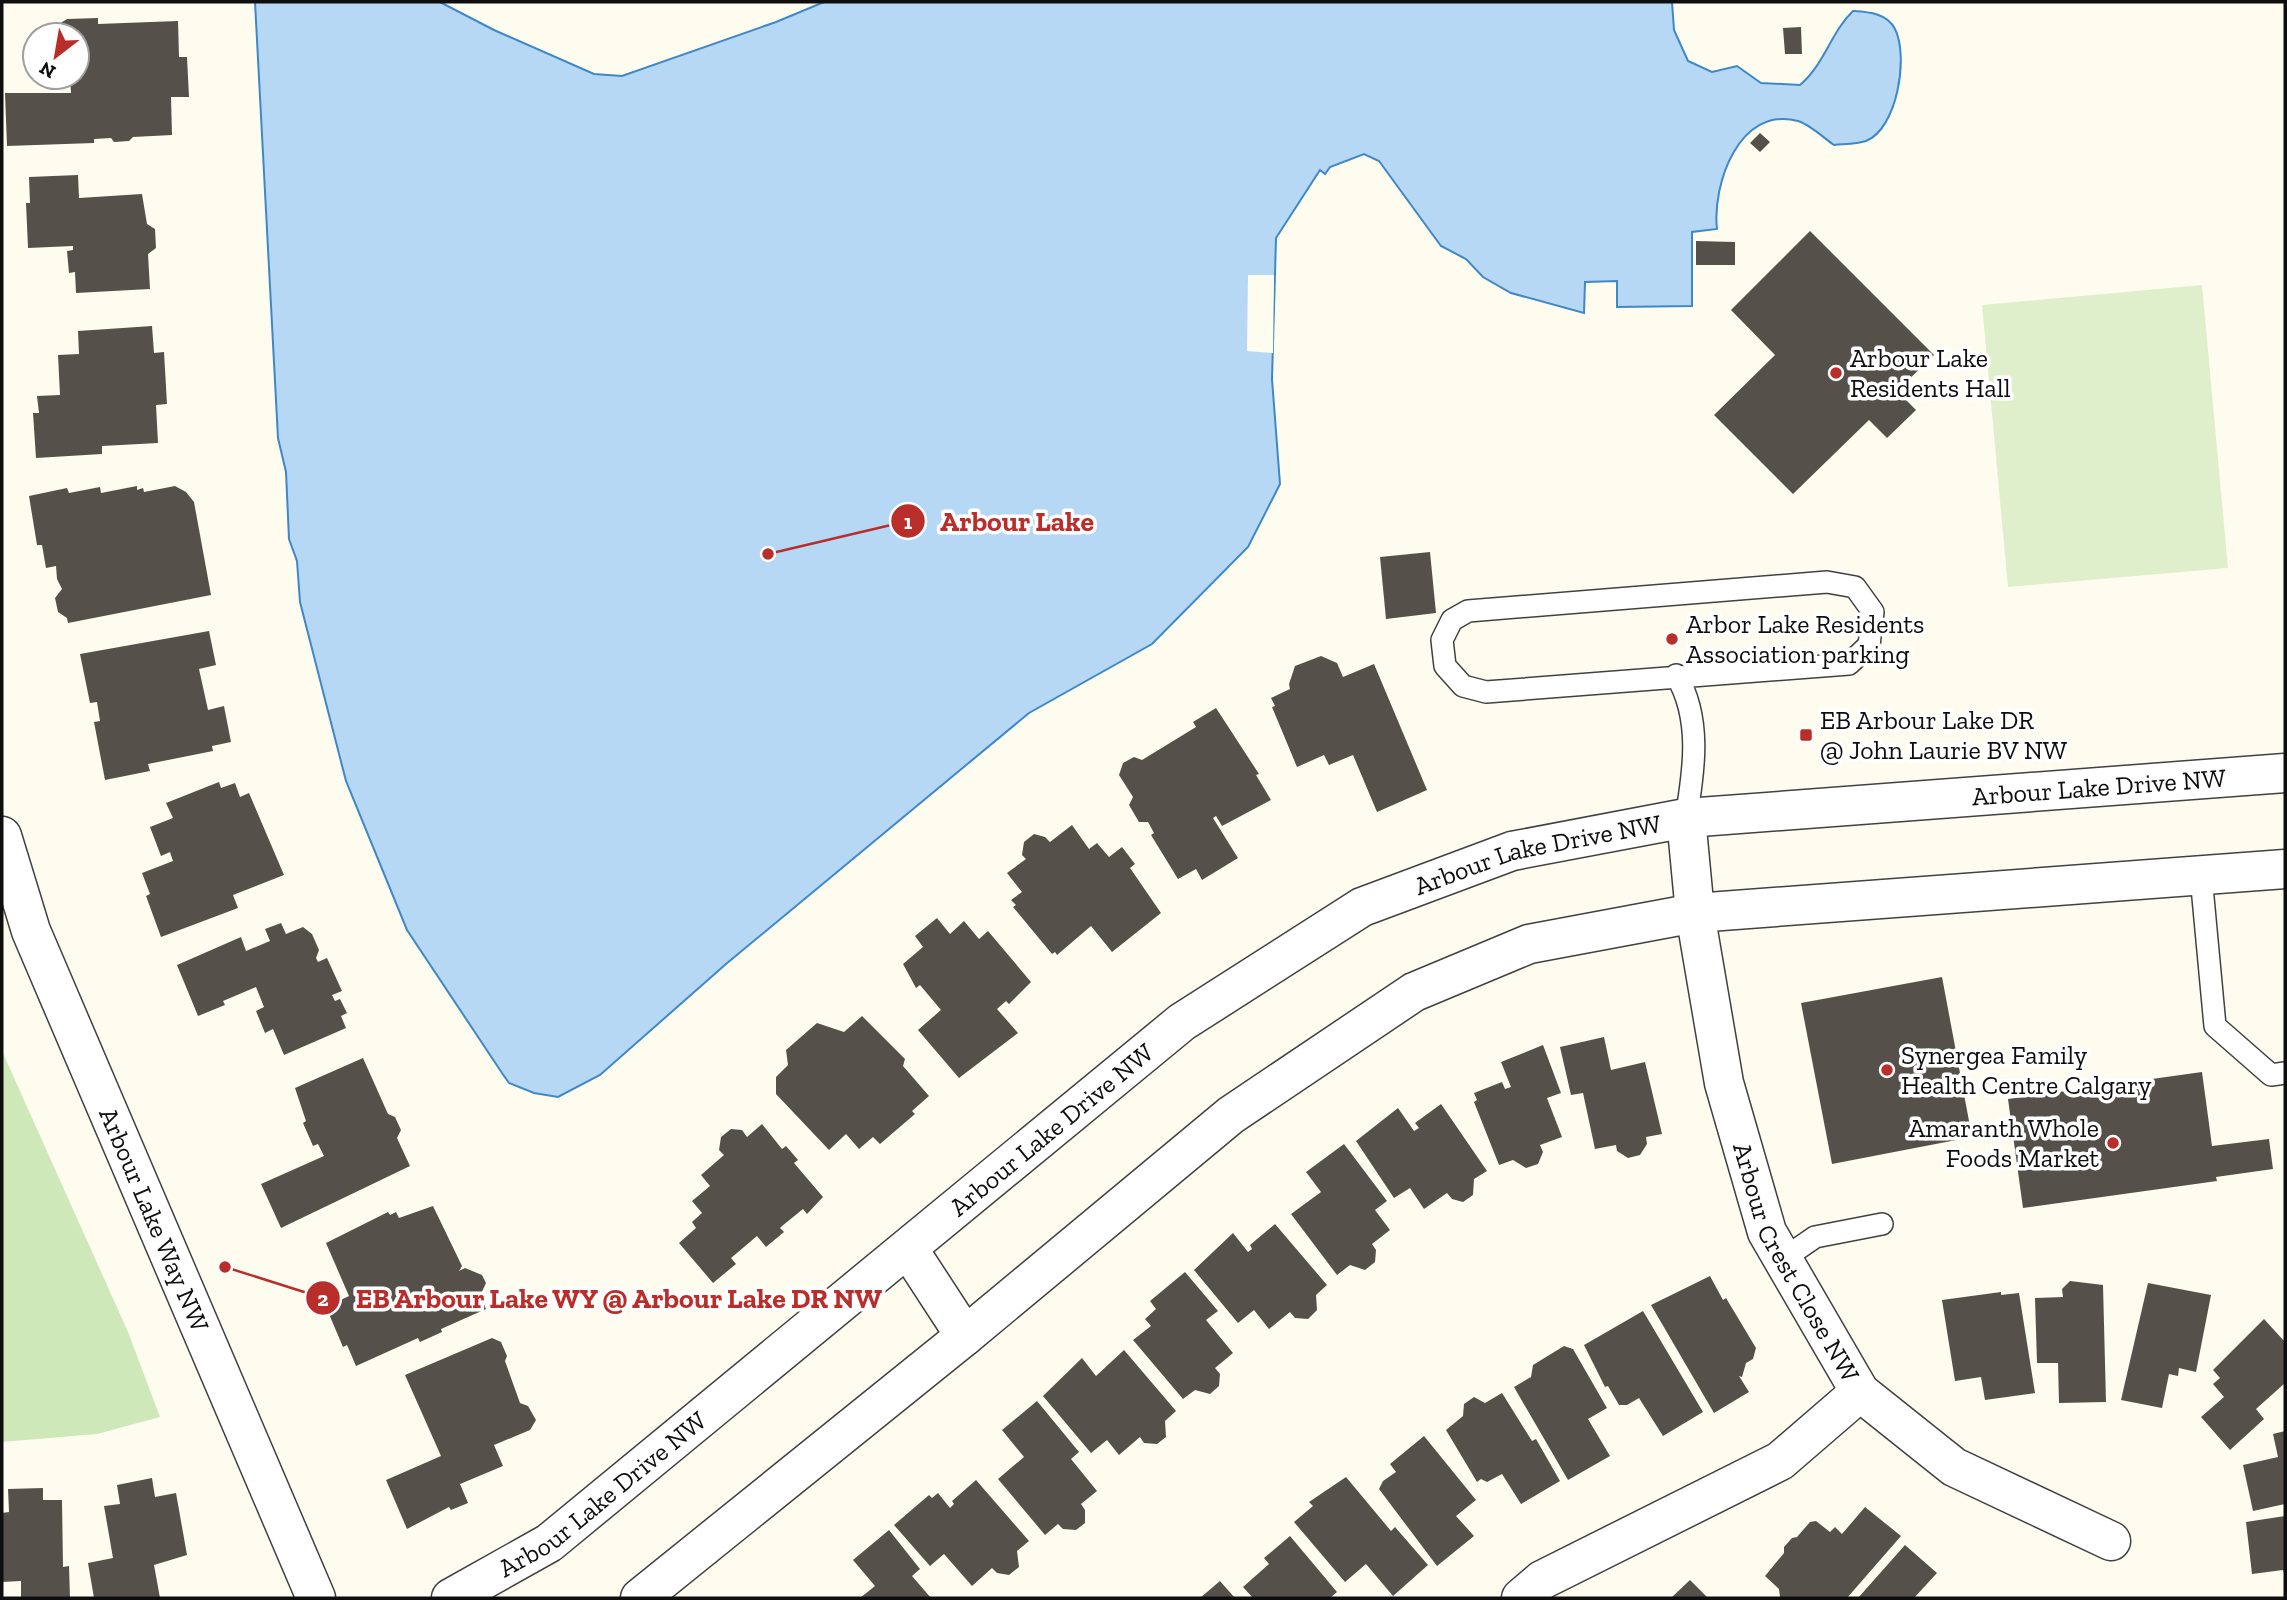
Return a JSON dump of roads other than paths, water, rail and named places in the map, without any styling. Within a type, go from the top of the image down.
[{"type":"street","name":"Arbour Lake Drive NW","points":[[452,1598],[549,1543],[909,1250],[1182,1022],[1362,907],[1512,852],[1685,818],[2281,767]]},
{"type":"street","name":"Arbour Crest Close NW","points":[[1521,1598],[1542,1580],[1780,1461],[1860,1392],[1767,1232],[1724,1083],[1695,914],[1685,818]]},
{"type":"street","name":"Arbour Lake Way NW","points":[[2,836],[31,931],[316,1598]]},
{"type":"street","points":[[640,1598],[965,1336],[1231,1115],[1414,992],[1529,944],[1695,914],[2285,869]]},
{"type":"street","points":[[909,1250],[965,1336]]},
{"type":"street","points":[[1860,1392],[1954,1467],[2111,1541]]},
{"type":"lane","points":[[1827,582],[1855,587],[1873,612],[1869,645],[1849,664],[1814,669],[1676,675],[1486,692],[1463,686],[1445,666],[1442,640],[1452,620],[1468,611],[1789,584],[1827,582]]},
{"type":"lane","points":[[1676,675],[1689,696],[1695,766],[1685,818]]},
{"type":"lane","points":[[2201,876],[2215,1026],[2271,1075],[2285,1073]]},
{"type":"lane","points":[[1783,1259],[1815,1237],[1882,1224]]},
{"type":"water","points":[[255,2],[440,2],[494,30],[594,74],[622,76],[776,22],[824,2],[1672,2],[1674,30],[1688,61],[1712,72],[1737,66],[1761,83],[1800,85],[1815,68],[1845,19],[1853,11],[1877,14],[1892,24],[1899,41],[1901,57],[1892,108],[1877,134],[1866,141],[1834,145],[1798,121],[1777,119],[1760,125],[1745,137],[1725,171],[1719,191],[1717,229],[1692,232],[1692,306],[1617,307],[1617,281],[1585,282],[1584,313],[1511,293],[1483,277],[1466,259],[1441,246],[1379,161],[1364,154],[1330,167],[1325,174],[1320,170],[1276,238],[1272,379],[1280,484],[1248,547],[1152,644],[1029,713],[726,964],[600,1075],[558,1097],[534,1093],[509,1083],[502,1073],[407,930],[346,781],[300,602],[297,561],[289,539],[286,472],[278,438]]},
{"type":"place","name":"Arbour Lake Residents Hall","points":[[1836,373]]},
{"type":"place","name":"Arbour Lake","points":[[768,554]]},
{"type":"place","name":"Arbor Lake Residents Association parking","points":[[1672,639]]},
{"type":"place","name":"EB Arbour Lake DR @ John Laurie BV NW","points":[[1806,735]]},
{"type":"place","name":"Synergea Family Health Centre Calgary","points":[[1887,1070]]},
{"type":"place","name":"Amaranth Whole Foods Market","points":[[2113,1143]]},
{"type":"place","name":"EB Arbour Lake WY @ Arbour Lake DR NW","points":[[225,1267]]}]
